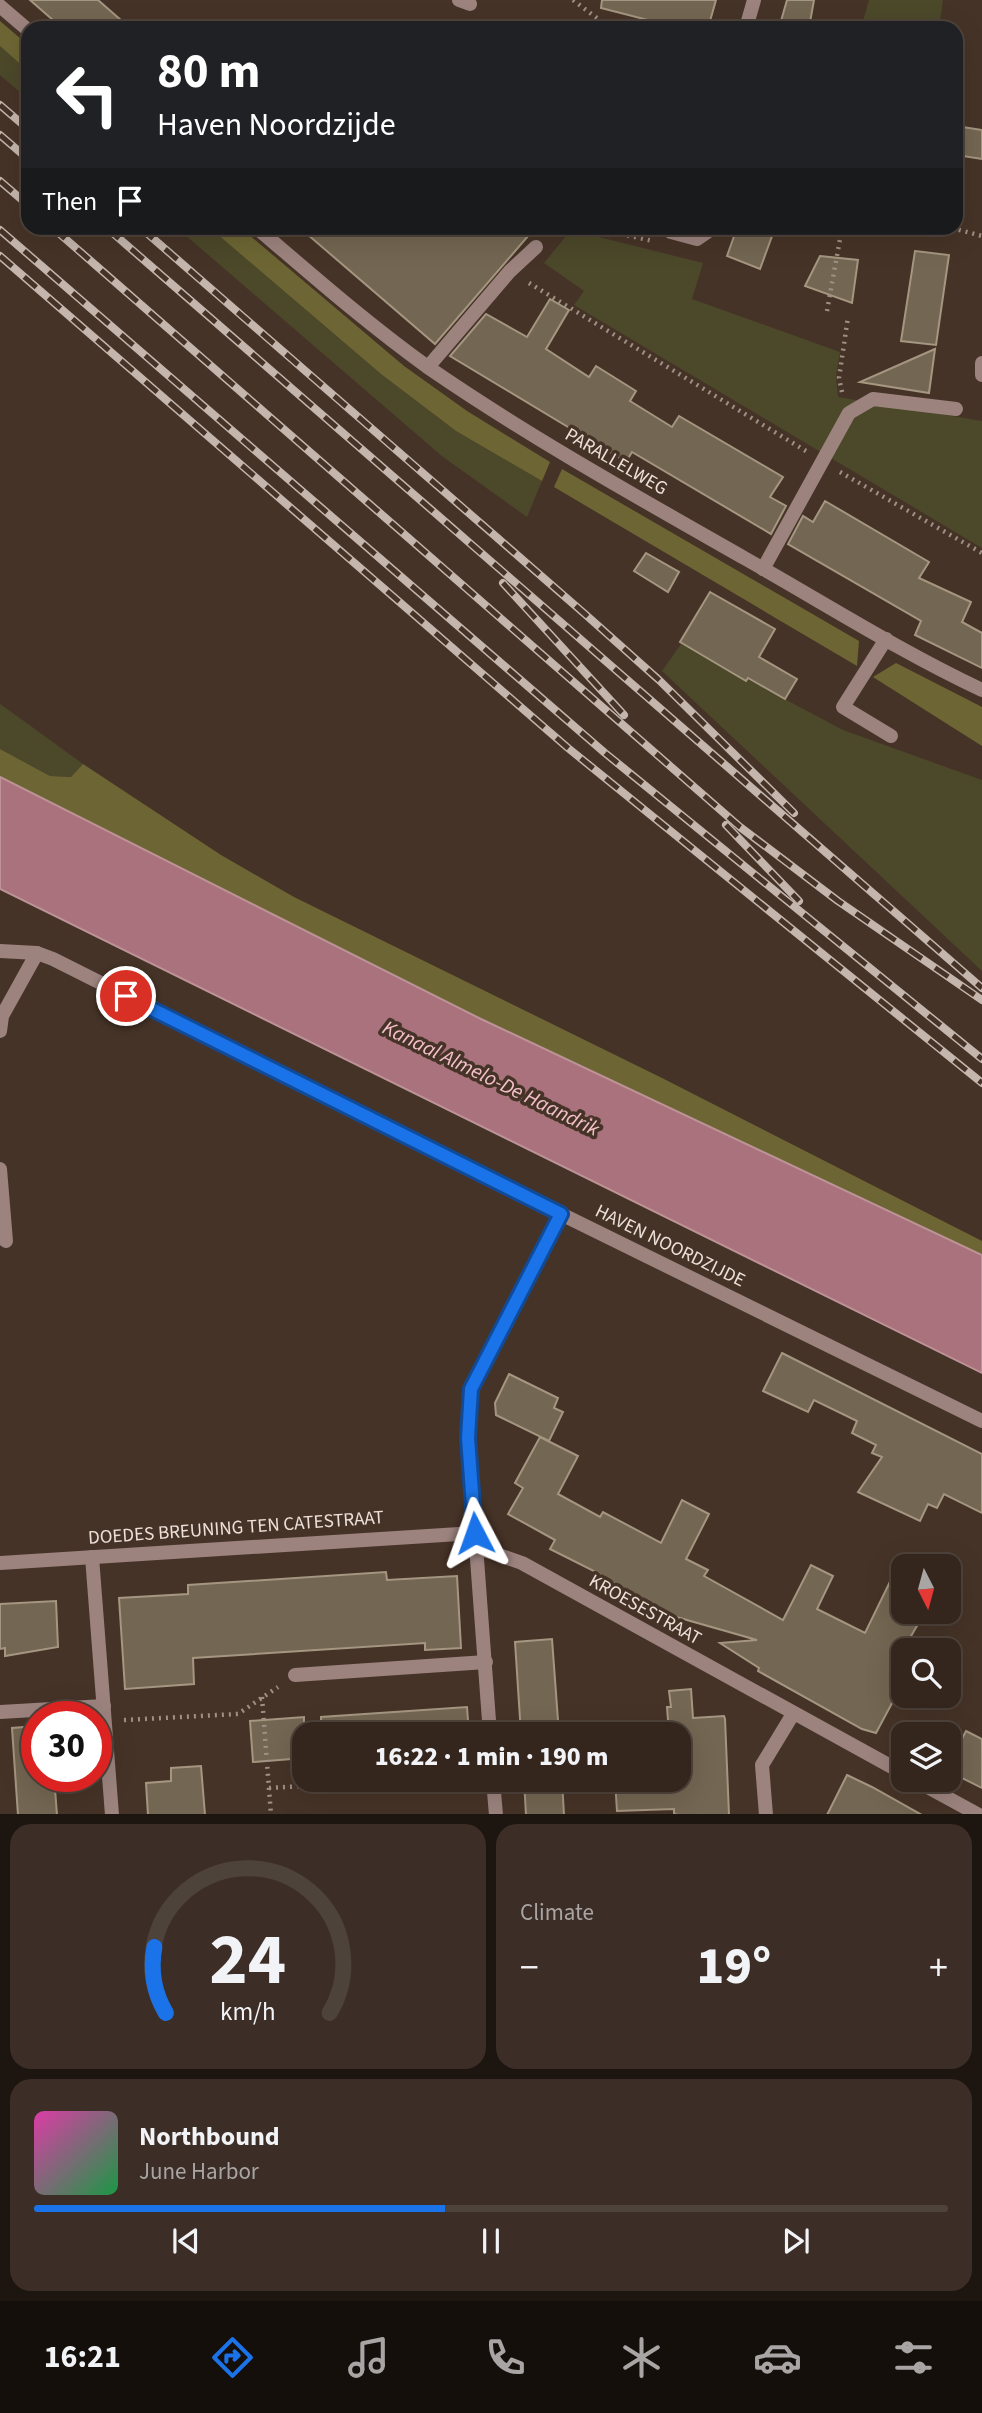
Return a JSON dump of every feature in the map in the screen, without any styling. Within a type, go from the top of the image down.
[{"type":"street","points":[[748,21],[754,0]]},
{"type":"street","points":[[0,6],[21,24]]},
{"type":"street","name":"PARALLELWEG","points":[[265,235],[340,299],[428,367],[572,459],[886,639],[982,690]]},
{"type":"street","points":[[685,235],[697,239],[703,235]]},
{"type":"street","points":[[428,367],[510,271],[536,247]]},
{"type":"street","points":[[982,363],[982,375]]},
{"type":"street","points":[[763,569],[820,460],[849,413],[873,399],[956,409]]},
{"type":"street","points":[[886,639],[844,707],[891,736]]},
{"type":"street","name":"HAVEN NOORDZIJDE","points":[[0,951],[37,953],[982,1420]]},
{"type":"street","points":[[0,1031],[2,1016],[37,953]]},
{"type":"street","points":[[0,1169],[6,1241]]},
{"type":"street","points":[[489,1722],[468,1438],[471,1389],[561,1214]]},
{"type":"street","name":"DOEDES BREUNING TEN CATESTRAAT","points":[[0,1563],[476,1540]]},
{"type":"street","name":"KROESESTRAAT","points":[[476,1540],[891,1767]]},
{"type":"street","points":[[92,1557],[104,1701]]},
{"type":"street","points":[[295,1675],[485,1662]]},
{"type":"street","points":[[0,1712],[21,1712]]},
{"type":"street","points":[[766,1814],[761,1765],[793,1714]]},
{"type":"street","points":[[110,1792],[112,1814]]},
{"type":"street","points":[[494,1792],[496,1814]]},
{"type":"street","points":[[937,1792],[977,1814]]},
{"type":"path","points":[[573,0],[601,21]]},
{"type":"path","points":[[963,231],[982,236]]},
{"type":"path","points":[[624,235],[655,242],[664,235]]},
{"type":"path","points":[[827,311],[841,235]]},
{"type":"path","points":[[510,271],[820,460],[982,553]]},
{"type":"path","points":[[848,317],[839,378],[849,413]]},
{"type":"path","points":[[112,1713],[238,1714],[295,1675]]},
{"type":"path","points":[[262,1697],[271,1814]]},
{"type":"path","points":[[269,1788],[292,1787]]},
{"type":"shaded area","points":[[869,0],[943,0],[940,21],[863,21]]},
{"type":"shaded area","points":[[0,21],[21,39],[21,65],[0,46]]},
{"type":"shaded area","points":[[0,46],[21,65],[21,93],[0,75]]},
{"type":"shaded area","points":[[185,235],[218,235],[381,374],[456,431],[542,481],[527,517],[443,457]]},
{"type":"shaded area","points":[[218,235],[249,235],[404,366],[467,411],[550,462],[542,481],[456,431],[381,374]]},
{"type":"shaded area","points":[[567,235],[591,235],[703,263],[692,299],[840,352],[836,376],[838,397],[982,421],[982,548],[574,305],[584,291],[544,263]]},
{"type":"shaded area","points":[[562,469],[859,641],[857,666],[554,487]]},
{"type":"shaded area","points":[[681,644],[843,730],[982,780],[982,971],[662,671]]},
{"type":"shaded area","points":[[896,663],[982,707],[982,746],[873,677]]},
{"type":"shaded area","points":[[0,704],[83,764],[71,777],[50,776],[0,749]]},
{"type":"shaded area","points":[[0,749],[50,776],[71,777],[83,764],[221,855],[294,897],[662,1078],[982,1241],[982,1255],[481,1019],[0,777]]},
{"type":"water","name":"Kanaal Almelo-De Haandrik","points":[[0,777],[481,1019],[982,1255],[982,1373],[0,889]]},
{"type":"building","points":[[30,0],[98,0],[122,21],[54,21]]},
{"type":"building","points":[[602,0],[716,0],[710,21],[652,21],[601,8]]},
{"type":"building","points":[[787,0],[814,0],[810,21],[781,21]]},
{"type":"building","points":[[963,127],[982,130],[982,159],[963,156]]},
{"type":"building","points":[[308,235],[529,235],[435,344]]},
{"type":"building","points":[[734,235],[772,235],[760,269],[727,256]]},
{"type":"building","points":[[915,251],[949,255],[936,345],[901,341]]},
{"type":"building","points":[[820,256],[858,260],[852,303],[805,286]]},
{"type":"building","points":[[550,299],[569,310],[546,349],[589,377],[596,366],[636,391],[630,401],[672,427],[679,416],[783,477],[770,497],[786,506],[771,534],[632,452],[626,462],[450,356],[486,314],[527,337]]},
{"type":"building","points":[[935,349],[929,393],[860,382]]},
{"type":"building","points":[[825,501],[929,562],[919,578],[971,602],[962,622],[982,633],[982,668],[915,635],[921,621],[788,544],[803,516],[813,522]]},
{"type":"building","points":[[646,553],[679,572],[668,592],[634,571]]},
{"type":"building","points":[[710,592],[775,629],[759,657],[797,679],[785,699],[748,678],[746,681],[680,642]]},
{"type":"building","points":[[782,1353],[982,1454],[982,1513],[944,1494],[937,1508],[928,1504],[920,1521],[858,1492],[882,1457],[872,1453],[876,1445],[852,1433],[857,1421],[814,1400],[808,1412],[763,1391]]},
{"type":"building","points":[[509,1374],[558,1398],[554,1408],[563,1412],[549,1441],[496,1415],[495,1403]]},
{"type":"building","points":[[540,1437],[578,1456],[558,1494],[600,1517],[603,1512],[661,1543],[682,1500],[709,1514],[686,1559],[708,1570],[704,1576],[783,1620],[811,1565],[833,1576],[817,1609],[865,1633],[891,1580],[891,1624],[918,1624],[910,1638],[891,1638],[891,1705],[876,1733],[862,1729],[758,1671],[759,1668],[720,1643],[757,1640],[659,1612],[596,1572],[550,1549],[555,1540],[508,1514],[523,1488],[515,1483]]},
{"type":"building","points":[[386,1572],[387,1580],[457,1576],[461,1648],[425,1650],[425,1643],[193,1658],[194,1684],[125,1689],[119,1598],[188,1594],[188,1585]]},
{"type":"building","points":[[56,1601],[58,1647],[5,1656],[5,1648],[0,1649],[0,1604]]},
{"type":"building","points":[[552,1639],[558,1722],[520,1722],[515,1642]]},
{"type":"building","points":[[691,1689],[693,1718],[724,1716],[729,1814],[674,1814],[674,1809],[617,1811],[616,1792],[691,1792],[691,1722],[668,1722],[667,1707],[671,1707],[669,1691]]},
{"type":"building","points":[[467,1707],[468,1722],[321,1722],[321,1717]]},
{"type":"building","points":[[304,1717],[304,1722],[292,1722],[292,1759],[253,1762],[250,1721]]},
{"type":"building","points":[[21,1727],[21,1792],[55,1792],[57,1814],[18,1814],[12,1728]]},
{"type":"building","points":[[966,1731],[982,1739],[982,1788],[961,1778],[961,1740]]},
{"type":"building","points":[[201,1766],[205,1814],[148,1814],[146,1783],[171,1781],[171,1768]]},
{"type":"building","points":[[847,1775],[920,1814],[828,1814]]},
{"type":"building","points":[[525,1792],[563,1792],[564,1814],[526,1814]]},
{"type":"railway","points":[[0,105],[21,123]]},
{"type":"railway","points":[[0,135],[21,153]]},
{"type":"railway","points":[[0,181],[21,199]]},
{"type":"railway","points":[[0,230],[605,753],[982,1059]]},
{"type":"railway","points":[[61,235],[740,827],[838,901],[982,1000]]},
{"type":"railway","points":[[115,235],[982,988]]},
{"type":"railway","points":[[149,235],[659,680],[794,813]]},
{"type":"railway","points":[[0,256],[568,748],[982,1083]]},
{"type":"railway","points":[[503,583],[624,715]]},
{"type":"railway","points":[[726,825],[799,901]]},
{"type":"route","points":[[126,996],[561,1214],[471,1389],[468,1438],[475,1533]]}]
